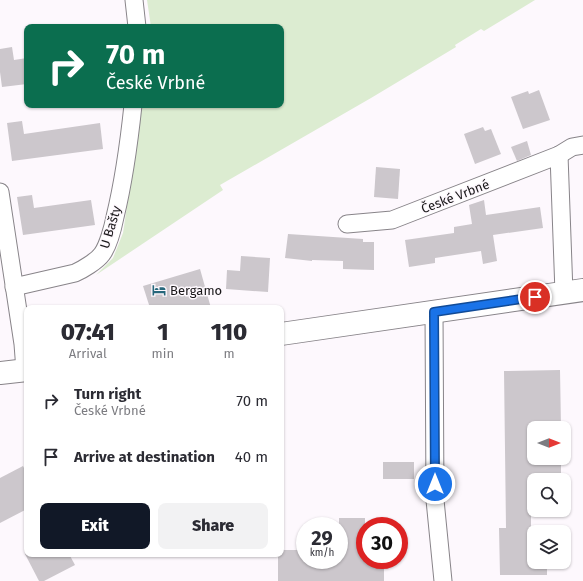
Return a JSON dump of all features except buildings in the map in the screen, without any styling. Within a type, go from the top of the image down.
[{"type":"street","points":[[134,0],[137,24]]},
{"type":"street","name":"U Bašty","points":[[14,287],[75,273],[82,270],[102,254],[112,231],[119,200],[128,152],[133,108]]},
{"type":"street","name":"České Vrbné","points":[[348,224],[392,220],[559,155],[572,147],[583,145]]},
{"type":"street","points":[[284,334],[573,292],[559,155]]},
{"type":"street","points":[[0,192],[24,353]]},
{"type":"street","points":[[434,312],[435,500],[443,581]]},
{"type":"street","points":[[0,373],[24,370]]},
{"type":"green space","points":[[147,0],[535,0],[484,31],[481,29],[455,45],[456,47],[371,98],[220,185],[223,190],[96,275],[113,258],[123,233],[142,108],[284,108],[284,24],[151,24]]},
{"type":"place","name":"Bergamo","points":[[159,290]]},
{"type":"route","points":[[435,484],[434,312],[535,297]]}]
